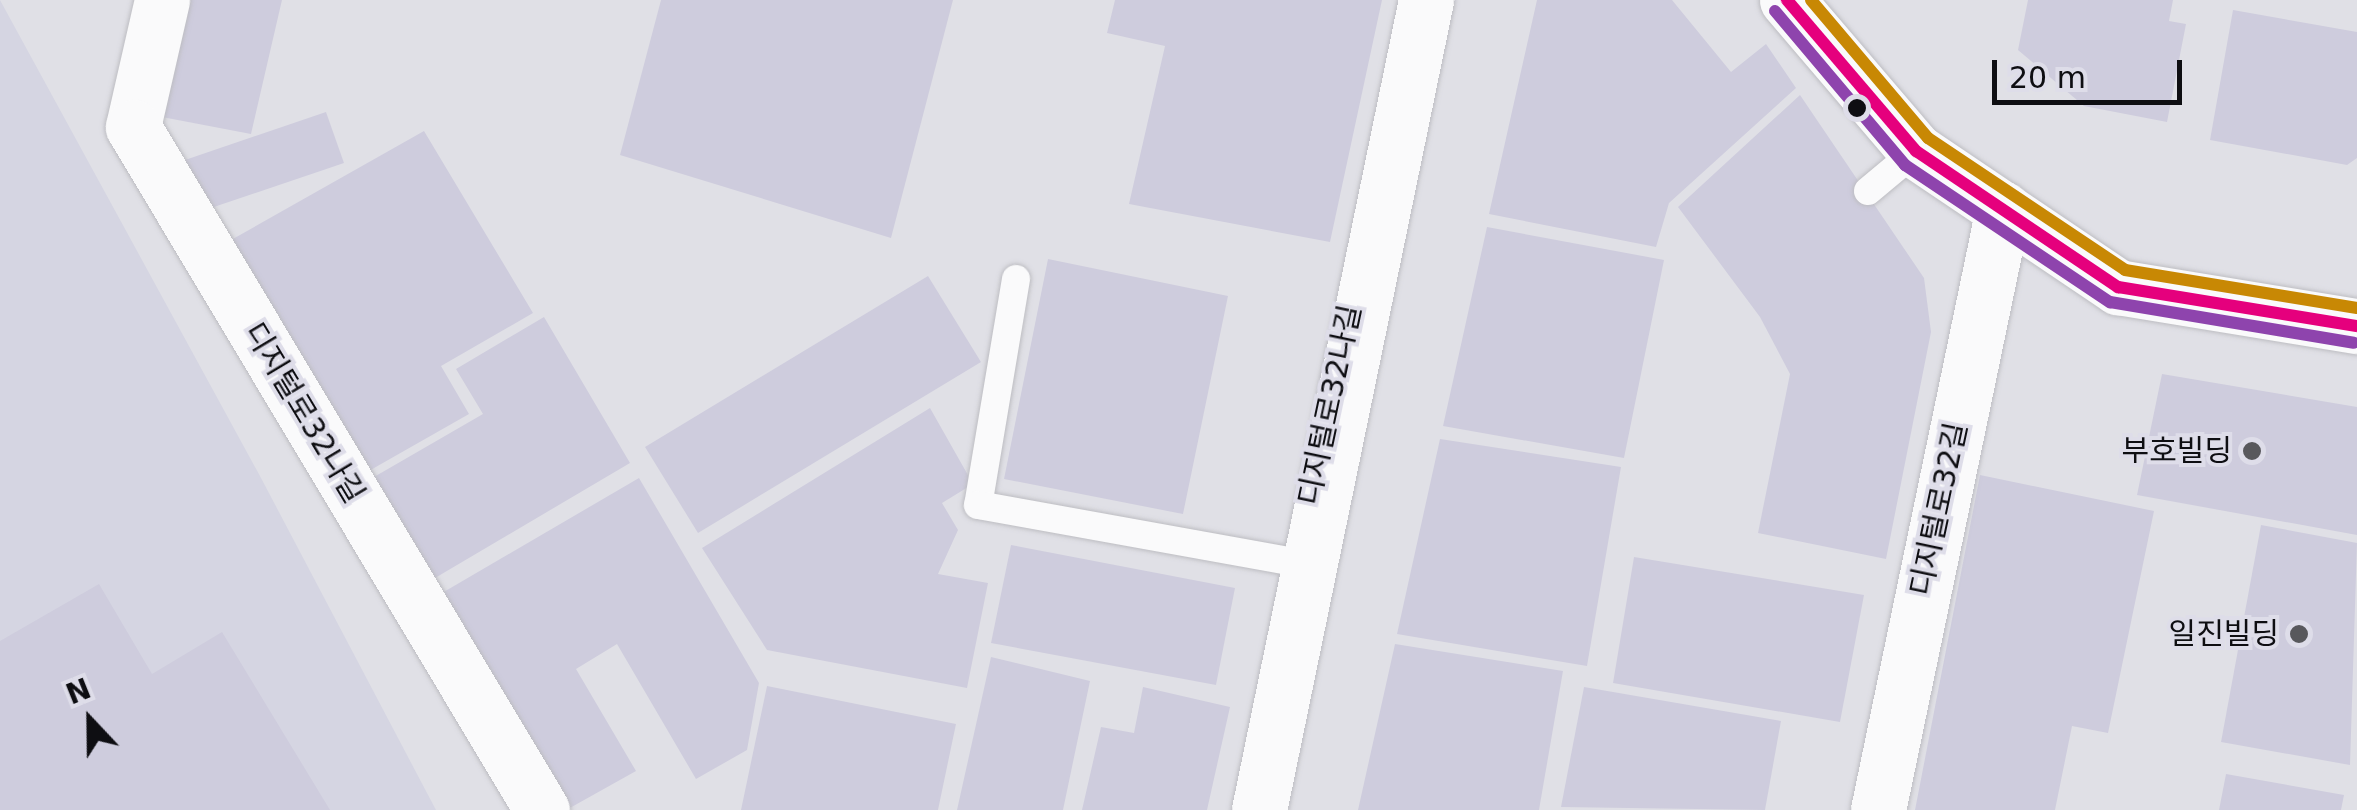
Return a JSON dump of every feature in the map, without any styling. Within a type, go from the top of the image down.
[{"type":"street","name":"디지털로32나길","points":[[162,0],[133,127],[542,810]]},
{"type":"street","name":"디지털로32나길","points":[[1259,810],[1303,564],[1426,0]]},
{"type":"street","points":[[1788,1],[1916,151],[2118,287],[2357,326]]},
{"type":"street","name":"디지털로32길","points":[[1878,810],[2003,209]]},
{"type":"lane","name":"디지털로32나길","points":[[1245,810],[1303,564],[1414,0]]},
{"type":"lane","points":[[1868,191],[1916,151]]},
{"type":"lane","points":[[1016,280],[978,505],[1303,564]]},
{"type":"shaded area","points":[[0,0],[260,476],[436,810],[0,810]]},
{"type":"building","points":[[188,0],[282,0],[251,134],[162,117]]},
{"type":"building","points":[[661,0],[953,0],[891,238],[620,155]]},
{"type":"building","points":[[1115,0],[1382,0],[1330,242],[1129,204],[1165,46],[1107,33]]},
{"type":"building","points":[[1537,0],[1672,0],[1731,72],[1766,44],[1796,88],[1669,203],[1656,247],[1489,214]]},
{"type":"building","points":[[2028,0],[2173,0],[2169,21],[2186,24],[2167,122],[2084,106],[2018,50]]},
{"type":"building","points":[[2233,10],[2357,32],[2357,158],[2347,165],[2210,140]]},
{"type":"building","points":[[1800,95],[1924,278],[1931,332],[1886,559],[1758,533],[1790,374],[1760,317],[1678,207]]},
{"type":"building","points":[[326,112],[344,163],[202,211],[185,160]]},
{"type":"building","points":[[424,131],[533,313],[441,366],[469,414],[360,476],[224,244]]},
{"type":"building","points":[[1487,227],[1664,260],[1624,458],[1443,426]]},
{"type":"building","points":[[1048,259],[1228,296],[1183,514],[1004,479]]},
{"type":"building","points":[[928,276],[981,362],[698,533],[645,447]]},
{"type":"building","points":[[544,317],[630,463],[435,578],[374,477],[483,414],[456,369]]},
{"type":"building","name":"부호빌딩","points":[[2162,374],[2357,407],[2357,535],[2137,495]]},
{"type":"building","points":[[930,408],[973,484],[942,503],[958,530],[938,574],[988,583],[967,688],[767,650],[702,548]]},
{"type":"building","points":[[1440,439],[1621,467],[1587,666],[1397,634]]},
{"type":"building","points":[[1980,475],[2154,511],[2108,733],[2072,726],[2055,810],[1915,810]]},
{"type":"building","points":[[639,478],[759,683],[747,750],[696,779],[617,644],[576,669],[636,771],[568,809],[442,593]]},
{"type":"building","name":"일진빌딩","points":[[2261,525],[2357,543],[2350,765],[2221,742]]},
{"type":"building","points":[[1011,545],[1235,588],[1216,685],[991,643]]},
{"type":"building","points":[[1634,557],[1864,595],[1840,722],[1613,683]]},
{"type":"building","points":[[99,584],[152,674],[222,632],[330,810],[0,810],[0,641]]},
{"type":"building","points":[[1395,644],[1563,671],[1539,810],[1358,810]]},
{"type":"building","points":[[991,657],[1090,681],[1063,810],[957,810]]},
{"type":"building","points":[[767,686],[956,724],[938,810],[741,810]]},
{"type":"building","points":[[1143,687],[1230,707],[1207,810],[1082,810],[1101,727],[1134,733]]},
{"type":"building","points":[[1584,687],[1781,721],[1765,810],[1561,807]]},
{"type":"building","points":[[2226,774],[2344,795],[2341,810],[2219,810]]},
{"type":"transit line","points":[[1787,0],[1916,151],[2118,287],[2357,326]]},
{"type":"transit line","points":[[1811,0],[1928,138],[2125,270],[2357,308]]},
{"type":"transit line","points":[[1775,11],[1905,165],[2110,302],[2354,343]]},
{"type":"place","name":"부호빌딩","points":[[2252,451]]},
{"type":"place","name":"일진빌딩","points":[[2299,634]]}]
